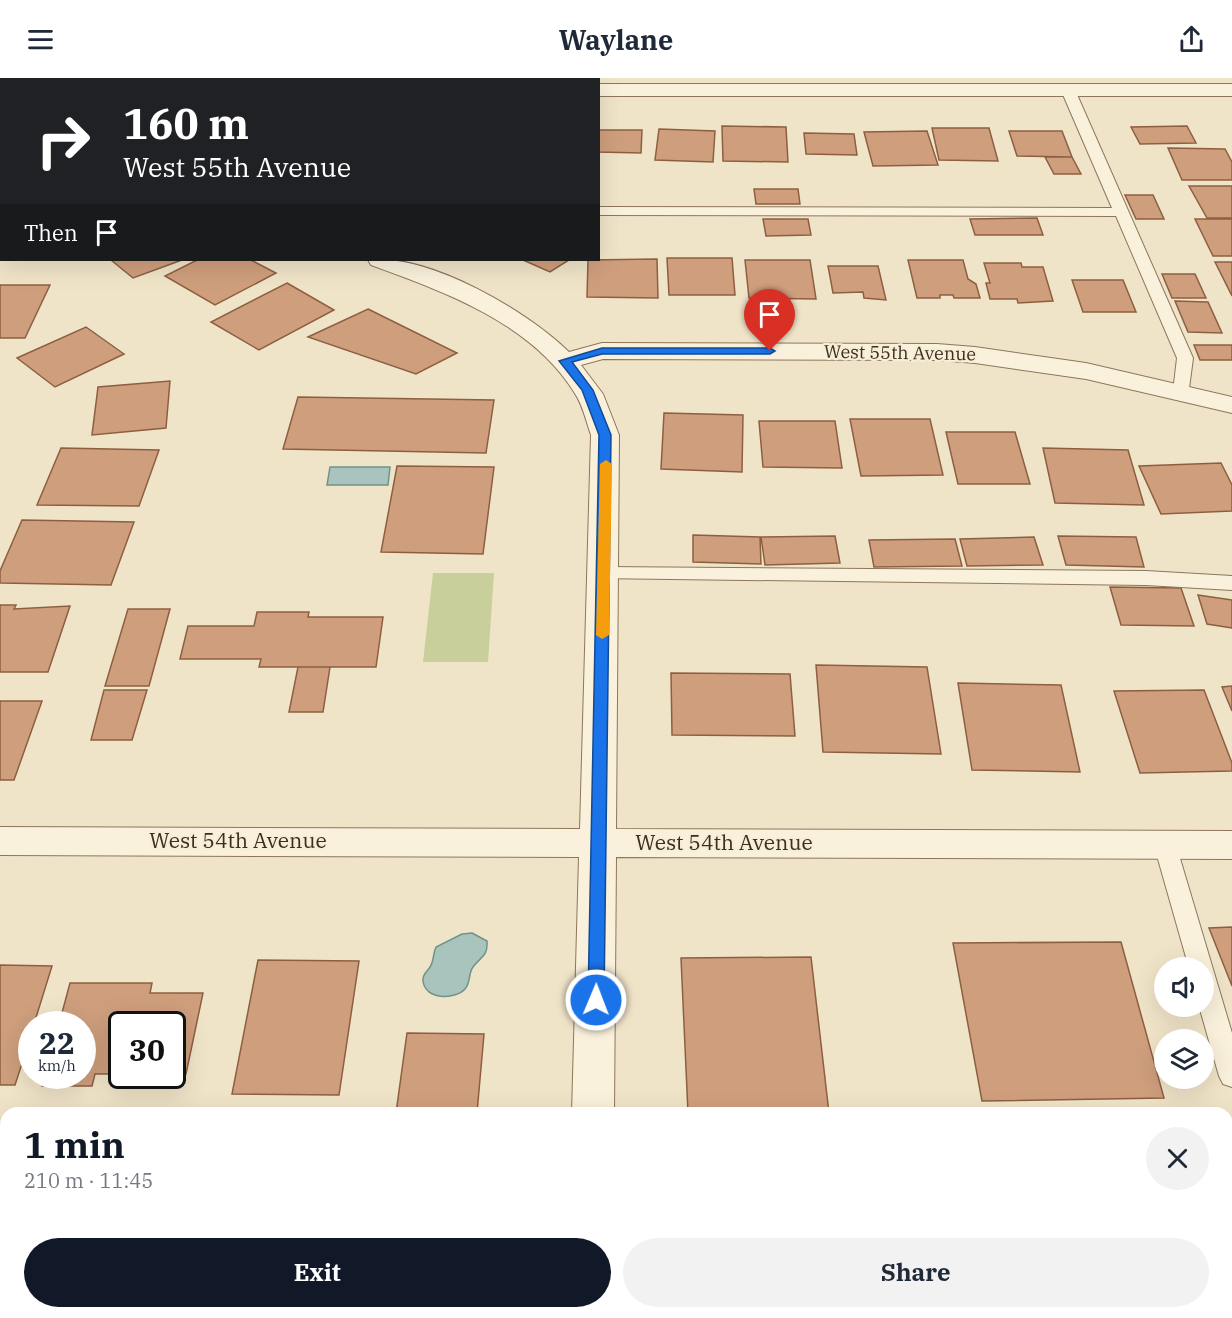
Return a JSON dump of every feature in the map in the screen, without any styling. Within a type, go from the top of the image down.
[{"type":"street","points":[[600,90],[1232,90]]},
{"type":"street","points":[[383,261],[465,294],[506,316],[546,343],[565,361],[587,390],[605,435],[600,842],[593,1107]]},
{"type":"street","name":"West 55th Avenue","points":[[565,361],[602,351],[937,352],[1040,361],[1232,405]]},
{"type":"street","name":"West 54th Avenue","points":[[0,841],[1232,845]]},
{"type":"lane","points":[[1068,90],[1185,358],[1182,392]]},
{"type":"lane","points":[[600,211],[1122,212]]},
{"type":"lane","points":[[603,573],[1146,578],[1232,582]]},
{"type":"lane","points":[[1165,845],[1198,957]]},
{"type":"lane","points":[[1214,1014],[1232,1076]]},
{"type":"green space","points":[[433,573],[494,573],[488,662],[423,662]]},
{"type":"water","points":[[330,467],[390,467],[388,485],[327,485]]},
{"type":"water","points":[[472,933],[487,941],[487,946],[485,953],[471,970],[465,989],[448,996],[429,992],[423,978],[432,963],[436,947],[462,934]]},
{"type":"building","points":[[722,126],[786,127],[788,162],[723,161]]},
{"type":"building","points":[[1187,126],[1196,143],[1140,144],[1131,127]]},
{"type":"building","points":[[932,128],[989,128],[998,161],[939,160]]},
{"type":"building","points":[[659,129],[715,131],[713,162],[655,160]]},
{"type":"building","points":[[600,130],[642,130],[641,153],[600,152]]},
{"type":"building","points":[[927,131],[938,165],[873,166],[864,132]]},
{"type":"building","points":[[1009,131],[1062,131],[1072,157],[1017,156]]},
{"type":"building","points":[[804,133],[854,134],[857,155],[806,154]]},
{"type":"building","points":[[1168,148],[1225,149],[1232,162],[1232,180],[1182,180]]},
{"type":"building","points":[[1045,157],[1072,157],[1081,174],[1054,174]]},
{"type":"building","points":[[1189,186],[1232,186],[1232,218],[1207,218]]},
{"type":"building","points":[[754,189],[798,189],[800,204],[756,204]]},
{"type":"building","points":[[1125,195],[1153,195],[1164,219],[1136,219]]},
{"type":"building","points":[[1037,218],[1043,235],[975,235],[970,219]]},
{"type":"building","points":[[763,219],[808,219],[811,235],[766,236]]},
{"type":"building","points":[[1195,219],[1232,219],[1232,256],[1213,256]]},
{"type":"building","points":[[667,258],[732,258],[735,295],[669,295]]},
{"type":"building","points":[[657,259],[658,298],[587,297],[588,261]]},
{"type":"building","points":[[745,260],[810,260],[816,299],[749,298]]},
{"type":"building","points":[[908,260],[963,260],[968,279],[976,284],[980,298],[954,298],[953,295],[940,295],[940,298],[917,298]]},
{"type":"building","points":[[112,261],[179,261],[133,278]]},
{"type":"building","points":[[195,261],[253,261],[276,273],[215,305],[165,276]]},
{"type":"building","points":[[525,261],[567,261],[550,272]]},
{"type":"building","points":[[1215,262],[1232,262],[1232,296]]},
{"type":"building","points":[[984,263],[1021,263],[1022,267],[1043,267],[1053,301],[1018,303],[1017,299],[990,299],[986,283],[990,283]]},
{"type":"building","points":[[828,266],[878,266],[886,300],[864,298],[863,292],[833,293]]},
{"type":"building","points":[[1162,274],[1195,274],[1206,298],[1172,298]]},
{"type":"building","points":[[1072,280],[1123,280],[1136,312],[1083,312]]},
{"type":"building","points":[[287,283],[334,310],[259,350],[211,322]]},
{"type":"building","points":[[0,285],[50,285],[25,338],[0,338]]},
{"type":"building","points":[[1175,301],[1208,302],[1222,333],[1188,332]]},
{"type":"building","points":[[368,309],[457,353],[416,374],[308,337]]},
{"type":"building","points":[[86,327],[124,354],[55,387],[17,358]]},
{"type":"building","points":[[1194,345],[1232,345],[1232,360],[1200,360]]},
{"type":"building","points":[[170,381],[166,428],[92,435],[98,387]]},
{"type":"building","points":[[298,397],[494,400],[486,453],[283,449]]},
{"type":"building","points":[[664,413],[743,415],[742,472],[661,469]]},
{"type":"building","points":[[850,419],[930,419],[943,475],[861,476]]},
{"type":"building","points":[[759,421],[835,421],[842,468],[763,467]]},
{"type":"building","points":[[946,432],[1015,432],[1030,484],[958,484]]},
{"type":"building","points":[[61,448],[159,450],[139,506],[37,505]]},
{"type":"building","points":[[1043,448],[1128,450],[1144,505],[1055,503]]},
{"type":"building","points":[[1221,463],[1232,485],[1232,511],[1161,514],[1139,466]]},
{"type":"building","points":[[397,466],[494,467],[483,554],[381,552]]},
{"type":"building","points":[[22,520],[134,522],[111,585],[0,583],[0,571]]},
{"type":"building","points":[[693,535],[760,537],[761,564],[693,562]]},
{"type":"building","points":[[835,536],[840,563],[765,565],[761,537]]},
{"type":"building","points":[[1058,536],[1136,537],[1144,567],[1066,565]]},
{"type":"building","points":[[1034,537],[1043,565],[967,566],[960,539]]},
{"type":"building","points":[[955,539],[962,566],[874,567],[869,540]]},
{"type":"building","points":[[1110,587],[1181,588],[1194,626],[1121,625]]},
{"type":"building","points":[[1198,595],[1232,600],[1232,628],[1207,624]]},
{"type":"building","points":[[0,605],[16,605],[14,609],[70,606],[48,672],[0,672]]},
{"type":"building","points":[[128,609],[170,609],[149,686],[105,686]]},
{"type":"building","points":[[257,612],[309,612],[308,617],[383,617],[376,667],[259,667],[261,659],[180,659],[188,626],[254,626]]},
{"type":"building","points":[[816,665],[927,667],[941,754],[823,752]]},
{"type":"building","points":[[298,667],[330,667],[323,712],[289,712]]},
{"type":"building","points":[[671,673],[790,674],[795,736],[672,735]]},
{"type":"building","points":[[958,683],[1061,685],[1080,772],[972,770]]},
{"type":"building","points":[[1232,686],[1232,711],[1222,687]]},
{"type":"building","points":[[104,690],[147,690],[132,740],[91,740]]},
{"type":"building","points":[[1204,690],[1232,763],[1232,771],[1140,773],[1114,691]]},
{"type":"building","points":[[0,701],[42,701],[14,780],[0,780]]},
{"type":"building","points":[[1232,927],[1232,986],[1209,928]]},
{"type":"building","points":[[1121,942],[1154,1062],[1154,1089],[1162,1089],[1164,1098],[982,1101],[953,943]]},
{"type":"building","points":[[811,957],[828,1107],[688,1107],[681,958]]},
{"type":"building","points":[[258,960],[359,961],[339,1095],[232,1094]]},
{"type":"building","points":[[0,965],[52,966],[38,1011],[18,1011],[18,1076],[15,1085],[0,1085]]},
{"type":"building","points":[[70,983],[152,983],[150,993],[203,993],[186,1074],[186,1011],[108,1011],[108,1074],[96,1074],[96,1011],[62,1011]]},
{"type":"building","points":[[407,1033],[484,1034],[478,1107],[397,1107]]},
{"type":"slow traffic","points":[[602,635],[606,464]]},
{"type":"route","points":[[596,1000],[605,435],[587,390],[565,361],[602,351],[770,351]]}]
